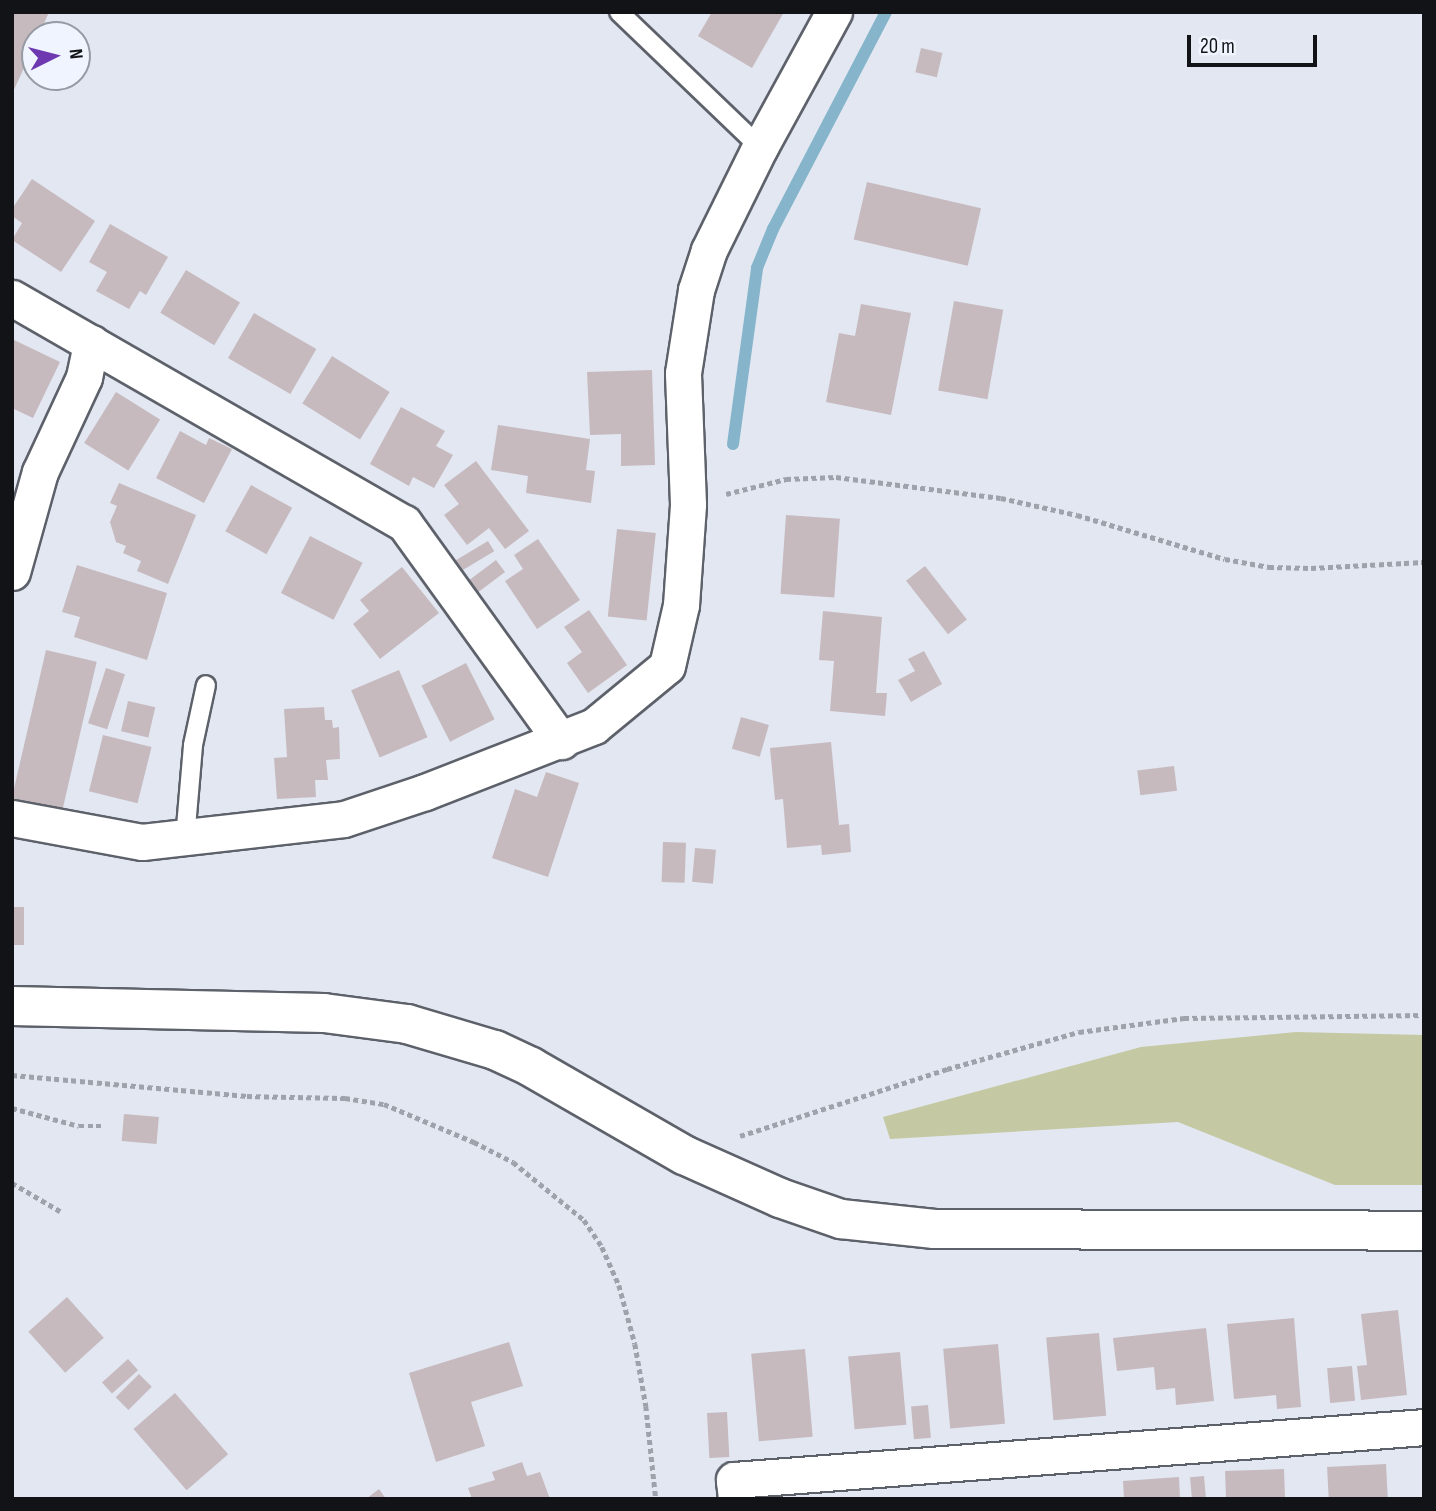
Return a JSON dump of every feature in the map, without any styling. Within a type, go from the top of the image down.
[{"type":"street","points":[[12,818],[142,842],[344,819],[561,741],[594,726],[667,666],[681,605],[688,504],[683,373],[696,290],[709,250],[760,147],[834,12]]},
{"type":"street","points":[[12,298],[404,523],[561,741]]},
{"type":"street","points":[[12,572],[40,472],[84,377],[91,343]]},
{"type":"street","points":[[12,1006],[324,1013],[407,1024],[495,1050],[531,1067],[704,1165],[780,1198],[841,1219],[905,1227],[1424,1231]]},
{"type":"street","points":[[736,1499],[734,1480],[1424,1427]]},
{"type":"lane","points":[[619,12],[760,147]]},
{"type":"lane","points":[[185,839],[193,745],[206,685]]},
{"type":"path","points":[[688,504],[786,479],[836,477],[1001,498],[1077,515],[1225,559],[1269,567],[1311,568],[1424,562]]},
{"type":"path","points":[[704,1165],[747,1132],[1079,1032],[1184,1018],[1424,1015]]},
{"type":"path","points":[[12,1075],[247,1096],[345,1098],[384,1104],[474,1142],[513,1162],[584,1220],[602,1247],[619,1285],[643,1394],[656,1499]]},
{"type":"path","points":[[12,1108],[79,1126],[102,1126]]},
{"type":"path","points":[[12,1183],[61,1211]]},
{"type":"green space","points":[[1296,1032],[1424,1035],[1424,1185],[1335,1185],[1178,1122],[890,1139],[883,1117],[1141,1047]]},
{"type":"building","points":[[12,12],[49,12],[45,21],[21,21],[21,74],[12,94]]},
{"type":"building","points":[[712,12],[784,12],[752,68],[698,36]]},
{"type":"building","points":[[921,48],[942,53],[937,77],[915,72]]},
{"type":"building","points":[[32,179],[95,221],[61,272],[12,240],[22,223],[12,216],[12,209]]},
{"type":"building","points":[[867,182],[981,208],[968,266],[854,239]]},
{"type":"building","points":[[110,224],[168,257],[146,295],[140,291],[129,309],[96,291],[107,272],[89,262]]},
{"type":"building","points":[[186,270],[240,302],[214,345],[160,313]]},
{"type":"building","points":[[954,301],[1003,310],[987,399],[938,391]]},
{"type":"building","points":[[861,304],[911,313],[891,415],[826,402],[839,333],[855,336]]},
{"type":"building","points":[[254,313],[316,349],[290,394],[228,358]]},
{"type":"building","points":[[12,339],[60,362],[33,418],[12,408]]},
{"type":"building","points":[[332,356],[390,392],[360,440],[302,403]]},
{"type":"building","points":[[652,370],[655,465],[621,466],[621,434],[590,435],[587,372]]},
{"type":"building","points":[[116,392],[160,420],[128,470],[84,443]]},
{"type":"building","points":[[401,407],[445,431],[436,446],[453,455],[434,488],[413,477],[409,486],[370,464]]},
{"type":"building","points":[[498,425],[590,439],[586,470],[595,471],[591,503],[526,493],[528,476],[491,470]]},
{"type":"building","points":[[180,431],[206,445],[209,438],[232,449],[204,503],[156,478]]},
{"type":"building","points":[[476,461],[529,531],[505,549],[489,528],[467,545],[444,515],[459,504],[444,485]]},
{"type":"building","points":[[119,483],[196,515],[168,584],[137,571],[141,561],[123,553],[126,546],[116,542],[110,522],[117,506],[110,503]]},
{"type":"building","points":[[251,485],[292,508],[266,554],[225,531]]},
{"type":"building","points":[[786,515],[840,519],[834,598],[780,594]]},
{"type":"building","points":[[617,529],[656,533],[647,621],[608,617]]},
{"type":"building","points":[[310,536],[363,563],[334,620],[281,593]]},
{"type":"building","points":[[538,539],[580,600],[537,629],[505,581],[523,569],[514,555]]},
{"type":"building","points":[[488,541],[494,551],[462,571],[455,561]]},
{"type":"building","points":[[496,560],[505,572],[473,596],[464,584]]},
{"type":"building","points":[[77,565],[167,593],[147,660],[74,637],[80,617],[62,612]]},
{"type":"building","points":[[925,566],[967,620],[948,634],[906,581]]},
{"type":"building","points":[[402,567],[439,613],[380,659],[353,624],[369,611],[360,600]]},
{"type":"building","points":[[589,610],[627,665],[588,693],[567,663],[582,652],[564,627]]},
{"type":"building","points":[[823,611],[882,617],[876,693],[887,693],[885,716],[830,711],[834,661],[819,660]]},
{"type":"building","points":[[46,650],[97,662],[62,811],[12,799]]},
{"type":"building","points":[[924,651],[942,684],[911,702],[898,680],[915,671],[908,659]]},
{"type":"building","points":[[466,663],[495,719],[450,742],[421,686]]},
{"type":"building","points":[[106,668],[125,674],[107,729],[88,723]]},
{"type":"building","points":[[399,670],[428,737],[380,758],[351,690]]},
{"type":"building","points":[[128,701],[155,707],[148,738],[121,731]]},
{"type":"building","points":[[324,707],[325,720],[332,720],[333,728],[339,727],[340,759],[326,760],[328,780],[315,780],[316,797],[277,799],[274,758],[287,757],[284,709]]},
{"type":"building","points":[[741,717],[769,725],[760,757],[732,749]]},
{"type":"building","points":[[103,735],[152,747],[137,803],[89,791]]},
{"type":"building","points":[[831,742],[839,825],[849,824],[851,852],[822,855],[821,845],[787,848],[783,799],[775,800],[770,748]]},
{"type":"building","points":[[1174,766],[1177,791],[1140,795],[1137,771]]},
{"type":"building","points":[[546,772],[579,783],[548,877],[492,858],[515,789],[537,797]]},
{"type":"building","points":[[663,842],[686,843],[685,883],[662,882]]},
{"type":"building","points":[[695,848],[716,850],[713,884],[692,882]]},
{"type":"building","points":[[12,907],[24,907],[24,945],[12,945]]},
{"type":"building","points":[[124,1114],[159,1117],[157,1144],[122,1141]]},
{"type":"building","points":[[67,1297],[104,1338],[65,1373],[28,1332]]},
{"type":"building","points":[[1398,1310],[1407,1395],[1361,1400],[1357,1366],[1367,1365],[1361,1314]]},
{"type":"building","points":[[1294,1318],[1301,1407],[1277,1409],[1276,1395],[1234,1399],[1227,1324]]},
{"type":"building","points":[[1206,1328],[1214,1401],[1176,1405],[1175,1388],[1156,1390],[1154,1367],[1117,1371],[1113,1338]]},
{"type":"building","points":[[1099,1333],[1106,1416],[1053,1420],[1046,1338]]},
{"type":"building","points":[[509,1342],[523,1386],[471,1402],[485,1446],[436,1462],[409,1373]]},
{"type":"building","points":[[998,1344],[1005,1424],[950,1428],[943,1349]]},
{"type":"building","points":[[805,1349],[813,1437],[759,1441],[751,1354]]},
{"type":"building","points":[[900,1352],[906,1425],[855,1429],[848,1357]]},
{"type":"building","points":[[128,1359],[138,1370],[112,1394],[102,1382]]},
{"type":"building","points":[[1352,1366],[1355,1401],[1330,1403],[1327,1368]]},
{"type":"building","points":[[139,1374],[152,1387],[128,1410],[116,1397]]},
{"type":"building","points":[[175,1393],[228,1454],[187,1490],[133,1429]]},
{"type":"building","points":[[928,1405],[931,1438],[914,1439],[911,1406]]},
{"type":"building","points":[[727,1412],[729,1457],[709,1458],[707,1413]]},
{"type":"building","points":[[522,1462],[527,1476],[540,1472],[550,1499],[472,1499],[468,1488],[495,1480],[492,1472]]},
{"type":"building","points":[[1386,1464],[1388,1497],[1329,1499],[1327,1467]]},
{"type":"building","points":[[1284,1469],[1285,1499],[1226,1499],[1225,1471]]},
{"type":"building","points":[[1204,1476],[1206,1499],[1192,1499],[1190,1477]]},
{"type":"building","points":[[1179,1477],[1180,1499],[1124,1499],[1123,1481]]},
{"type":"building","points":[[379,1489],[386,1499],[366,1499]]},
{"type":"waterway","points":[[733,444],[757,268],[773,229],[886,12]]}]
